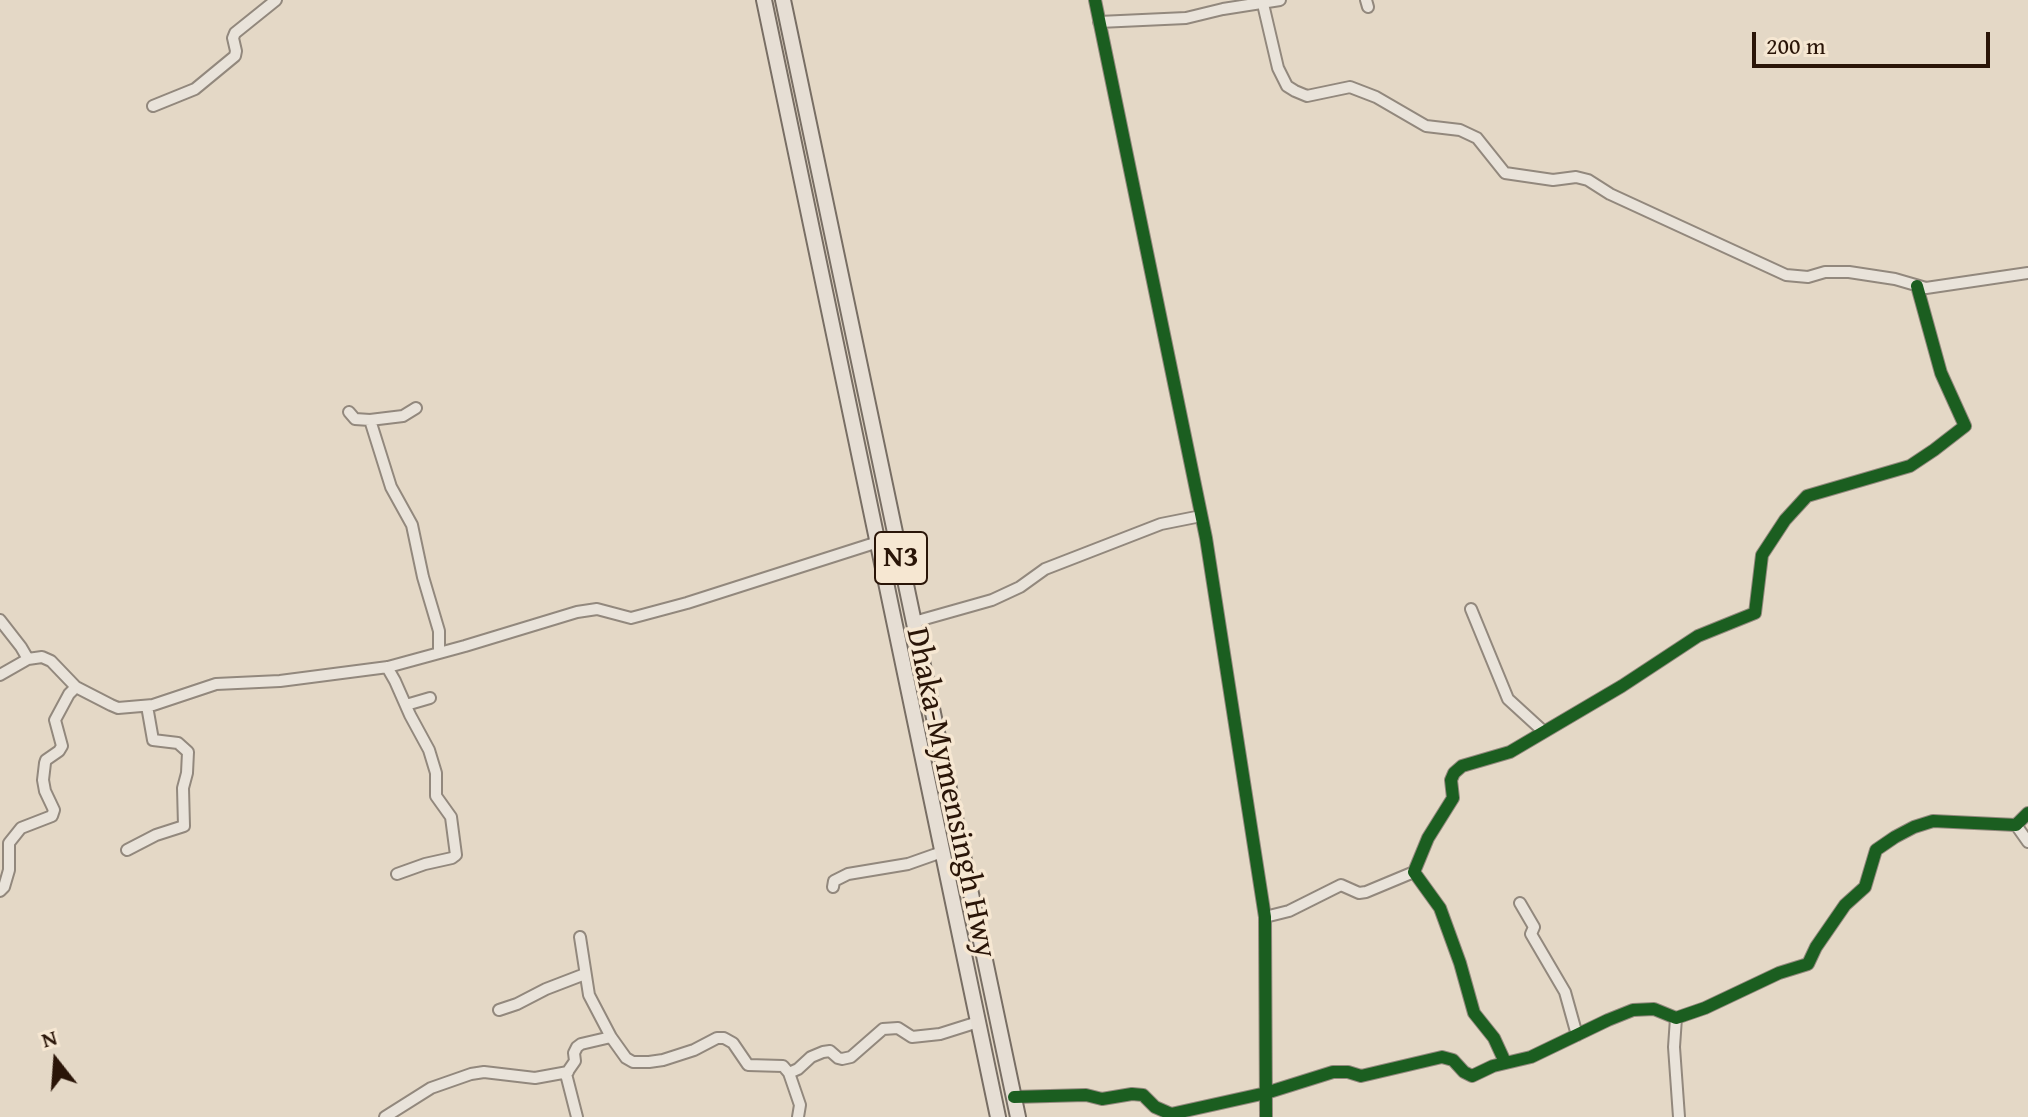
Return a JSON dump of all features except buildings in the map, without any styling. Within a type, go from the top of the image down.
[{"type":"highway","name":"Dhaka-Mymensingh Hwy","points":[[764,0],[998,1117]]},
{"type":"highway","name":"Dhaka-Mymensingh Hwy","points":[[783,0],[1018,1117]]},
{"type":"street","points":[[153,106],[195,89],[235,56],[235,33],[276,0]]},
{"type":"street","points":[[1095,0],[1201,516],[1265,917],[1266,1117]]},
{"type":"street","points":[[1099,22],[1186,18],[1280,0]]},
{"type":"street","points":[[1261,2],[1278,68],[1287,86],[1295,91],[1307,96],[1350,87],[1376,97],[1426,126],[1460,130],[1477,138],[1505,173],[1553,180],[1576,177],[1588,180],[1610,194],[1786,275],[1808,277],[1825,272],[1849,272],[1895,279],[1926,288],[2028,273]]},
{"type":"street","points":[[1265,917],[1289,911],[1341,885],[1359,893],[1366,892],[1414,872],[1428,838],[1453,798],[1451,780],[1462,766],[1510,752],[1622,686],[1698,636],[1755,613],[1762,555],[1785,520],[1807,496],[1910,466],[1965,426],[1941,373],[1917,286]]},
{"type":"street","points":[[349,412],[355,419],[370,420],[403,416],[416,408]]},
{"type":"street","points":[[370,420],[391,487],[412,525],[439,631],[439,653]]},
{"type":"street","points":[[914,622],[992,600],[1020,587],[1045,569],[1161,524],[1201,516]]},
{"type":"street","points":[[0,675],[28,659],[42,657],[51,661],[76,687],[118,708],[147,706],[216,684],[280,681],[387,667],[577,612],[597,609],[631,618],[659,612],[878,542]]},
{"type":"street","points":[[1471,609],[1508,699],[1543,731]]},
{"type":"street","points":[[0,620],[28,659]]},
{"type":"street","points":[[387,667],[433,761],[436,796],[451,817],[456,855],[397,874]]},
{"type":"street","points":[[0,891],[9,870],[9,843],[21,828],[52,816],[54,810],[43,780],[45,763],[62,746],[55,720],[76,687]]},
{"type":"street","points":[[406,705],[430,698]]},
{"type":"street","points":[[127,850],[156,835],[184,826],[183,788],[188,752],[178,743],[153,740],[147,706]]},
{"type":"street","points":[[1014,1097],[1086,1095],[1102,1099],[1143,1095],[1155,1107],[1171,1114],[1266,1093],[1333,1072],[1361,1076],[1442,1057],[1453,1060],[1472,1076],[1505,1062],[1531,1057],[1633,1010],[1654,1009],[1676,1018],[1705,1008],[1779,973],[1808,964],[1845,905],[1865,887],[1876,850],[1914,827],[1933,821],[2016,825],[2028,813]]},
{"type":"street","points":[[2016,825],[2028,842]]},
{"type":"street","points":[[833,887],[834,881],[848,874],[908,864],[942,852]]},
{"type":"street","points":[[1414,872],[1440,908],[1474,1013],[1494,1038],[1505,1062]]},
{"type":"street","points":[[1520,903],[1534,927],[1531,934],[1565,992],[1577,1035]]},
{"type":"street","points":[[580,937],[589,995],[626,1058],[633,1062],[649,1062],[684,1054],[717,1038],[724,1038],[733,1043],[748,1065],[783,1066],[789,1073],[800,1105],[798,1117]]},
{"type":"street","points":[[499,1010],[585,974]]},
{"type":"street","points":[[1676,1018],[1674,1047],[1679,1117]]},
{"type":"street","points":[[789,1073],[823,1052],[830,1051],[842,1059],[851,1057],[883,1029],[898,1028],[912,1037],[940,1034],[978,1022]]},
{"type":"street","points":[[577,1117],[566,1074],[575,1061],[574,1053],[577,1047],[611,1037]]},
{"type":"street","points":[[385,1117],[431,1088],[471,1074],[484,1072],[535,1078],[568,1072]]},
{"type":"cycle path","points":[[1095,0],[1206,538],[1265,917],[1266,1117]]},
{"type":"cycle path","points":[[1505,1062],[1494,1038],[1474,1013],[1440,908],[1414,872],[1428,838],[1453,798],[1451,780],[1454,773],[1462,766],[1510,752],[1622,686],[1698,636],[1755,613],[1762,555],[1785,520],[1807,496],[1910,466],[1965,426],[1941,373],[1917,286]]},
{"type":"cycle path","points":[[1014,1097],[1086,1095],[1102,1099],[1143,1095],[1155,1107],[1171,1114],[1266,1093],[1333,1072],[1361,1076],[1442,1057],[1453,1060],[1472,1076],[1493,1066],[1531,1057],[1633,1010],[1654,1009],[1676,1018],[1705,1008],[1779,973],[1808,964],[1845,905],[1865,887],[1876,850],[1914,827],[1933,821],[2016,825],[2028,813]]}]
